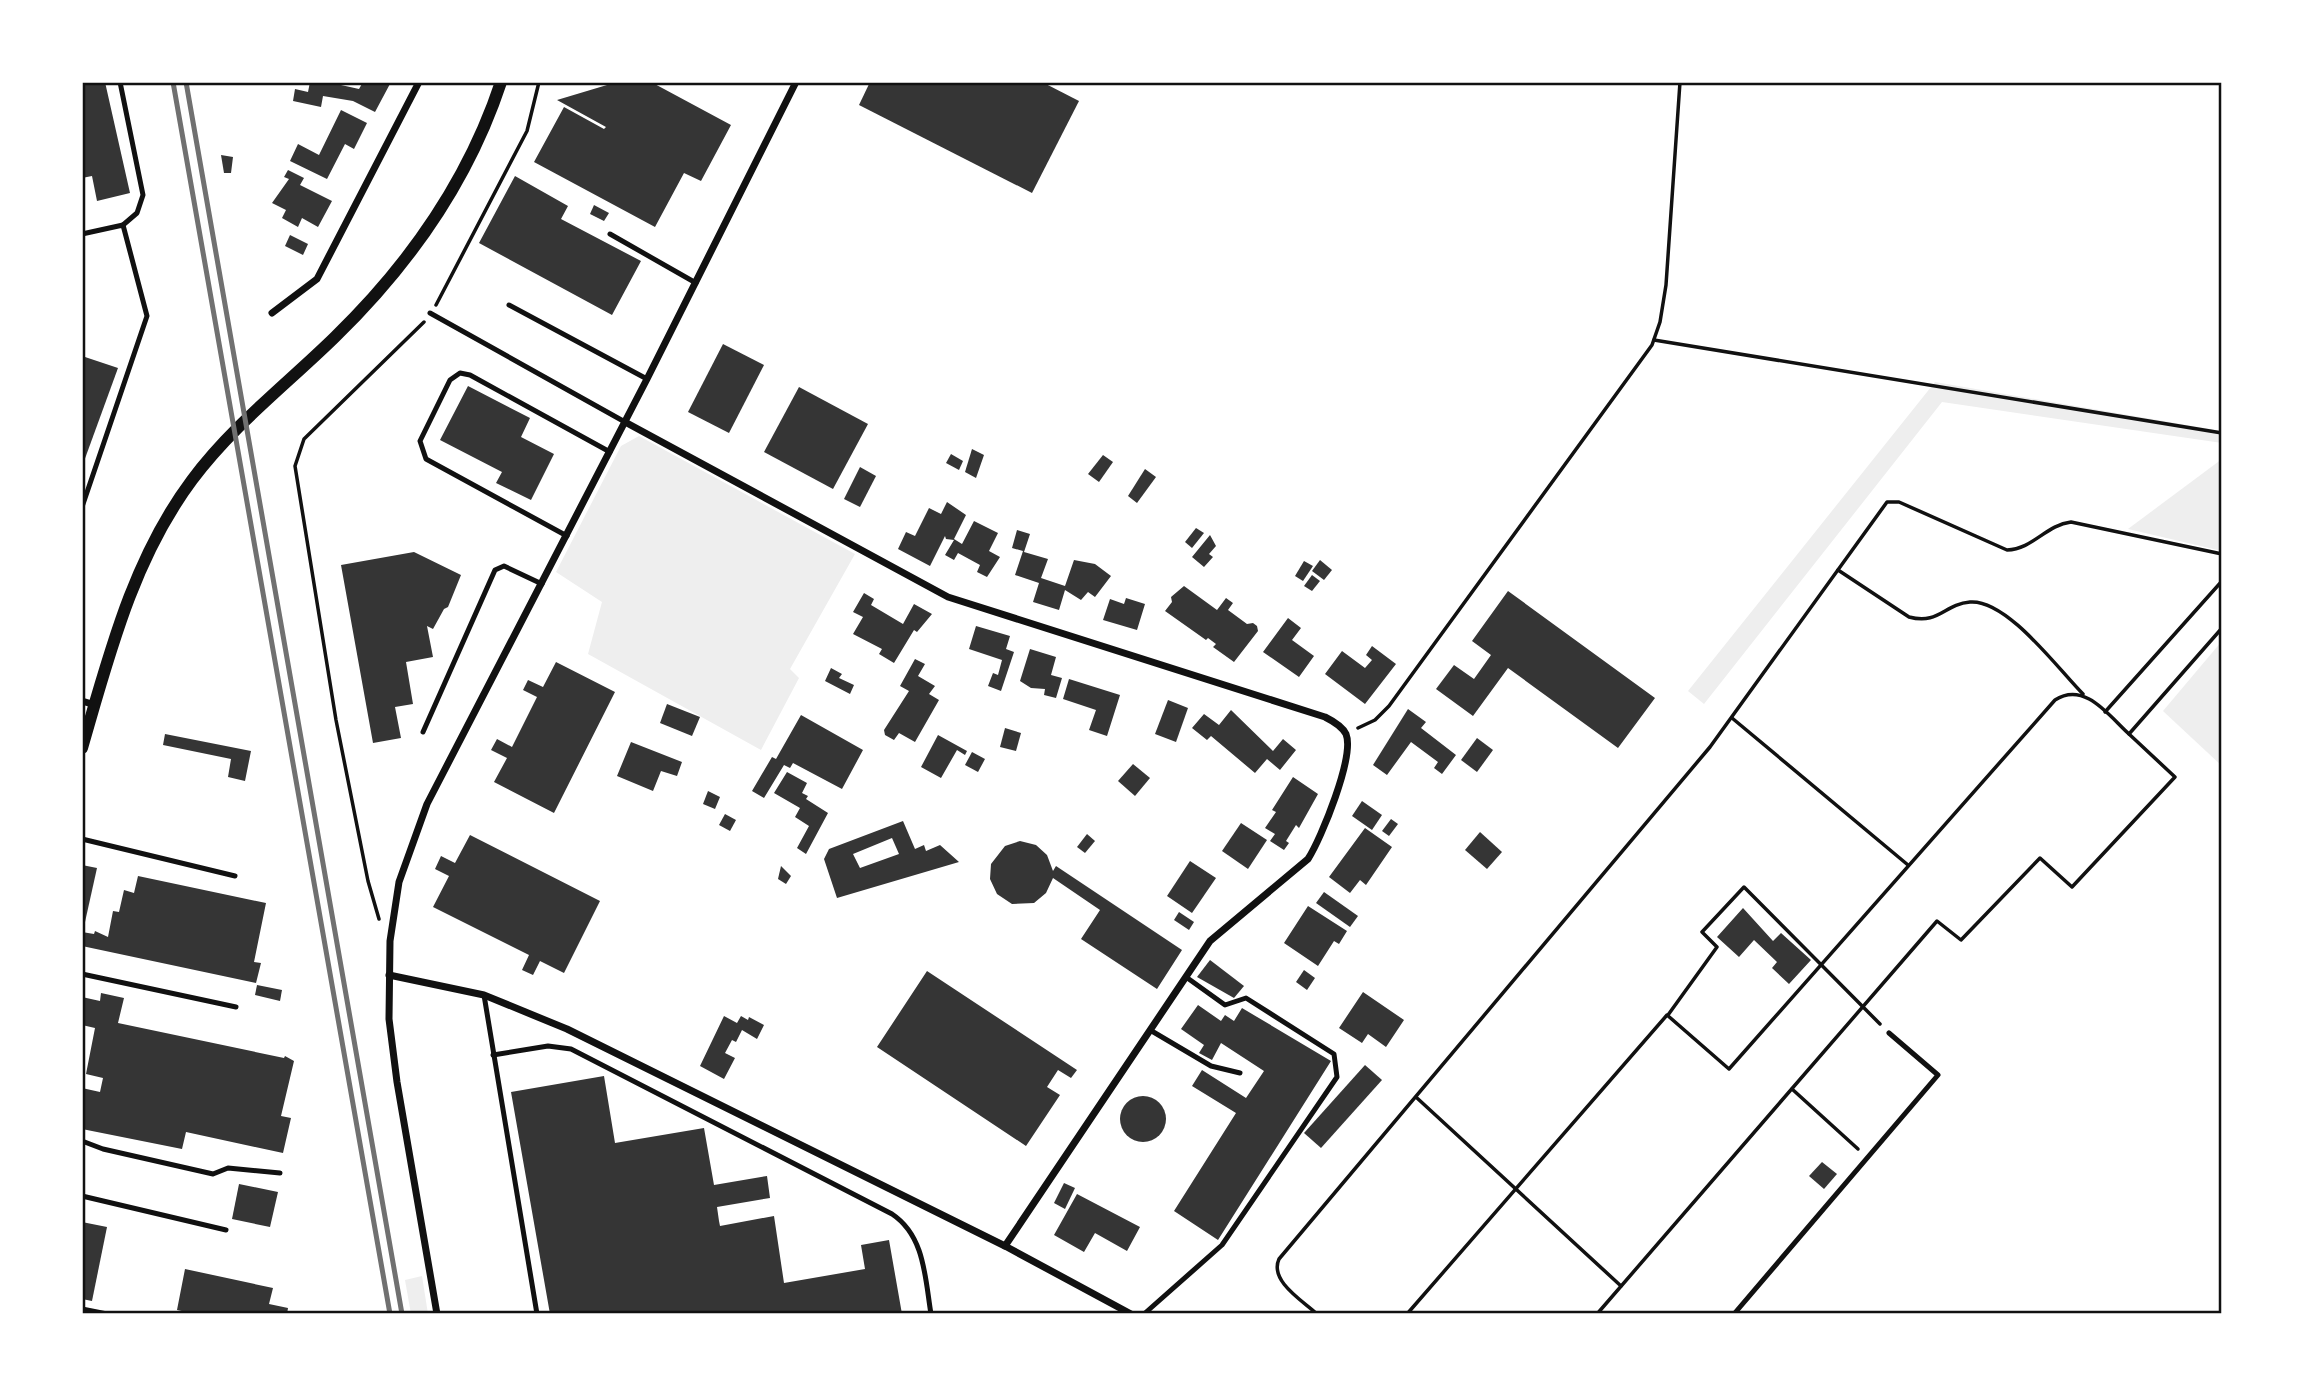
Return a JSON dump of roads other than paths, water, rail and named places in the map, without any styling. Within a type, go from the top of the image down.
[{"type":"street","points":[[272,313],[317,279],[419,82]]},
{"type":"street","points":[[82,748],[88,703],[141,568],[163,522],[191,481],[220,446],[351,321],[408,258],[440,213],[465,168],[501,82]]},
{"type":"street","points":[[437,1314],[397,1082],[389,1019],[390,941],[399,882],[415,833],[648,379],[796,82]]},
{"type":"street","points":[[625,422],[948,597],[1325,717],[1337,724],[1346,734],[1348,748],[1345,764],[1318,841],[1308,859],[1293,875],[1210,941],[1005,1246]]},
{"type":"street","points":[[389,975],[484,995],[567,1028],[1005,1246],[1131,1314]]},
{"type":"lane","points":[[82,234],[123,225],[137,213],[143,195],[120,82]]},
{"type":"lane","points":[[82,507],[147,316],[123,225]]},
{"type":"lane","points":[[610,234],[696,283]]},
{"type":"lane","points":[[509,305],[648,379]]},
{"type":"lane","points":[[430,313],[625,422]]},
{"type":"lane","points":[[566,536],[426,459],[420,441],[450,380],[460,373],[470,375],[610,452]]},
{"type":"lane","points":[[423,732],[495,570],[504,566],[542,584]]},
{"type":"lane","points":[[82,839],[235,876]]},
{"type":"lane","points":[[82,974],[236,1007]]},
{"type":"lane","points":[[1144,1314],[1222,1245],[1337,1077],[1334,1054],[1246,998],[1225,1005],[1186,977]]},
{"type":"lane","points":[[484,995],[537,1314]]},
{"type":"lane","points":[[1150,1030],[1211,1066],[1240,1073]]},
{"type":"lane","points":[[1734,1314],[1938,1075],[1889,1033]]},
{"type":"lane","points":[[493,1055],[548,1046],[571,1049],[892,1214],[907,1225],[917,1241],[931,1314]]},
{"type":"lane","points":[[82,1141],[103,1149],[213,1174],[228,1168],[280,1174]]},
{"type":"lane","points":[[82,1196],[226,1230]]},
{"type":"lane","points":[[82,1309],[107,1314]]},
{"type":"railway","points":[[173,82],[390,1314]]},
{"type":"railway","points":[[186,82],[402,1314]]}]
